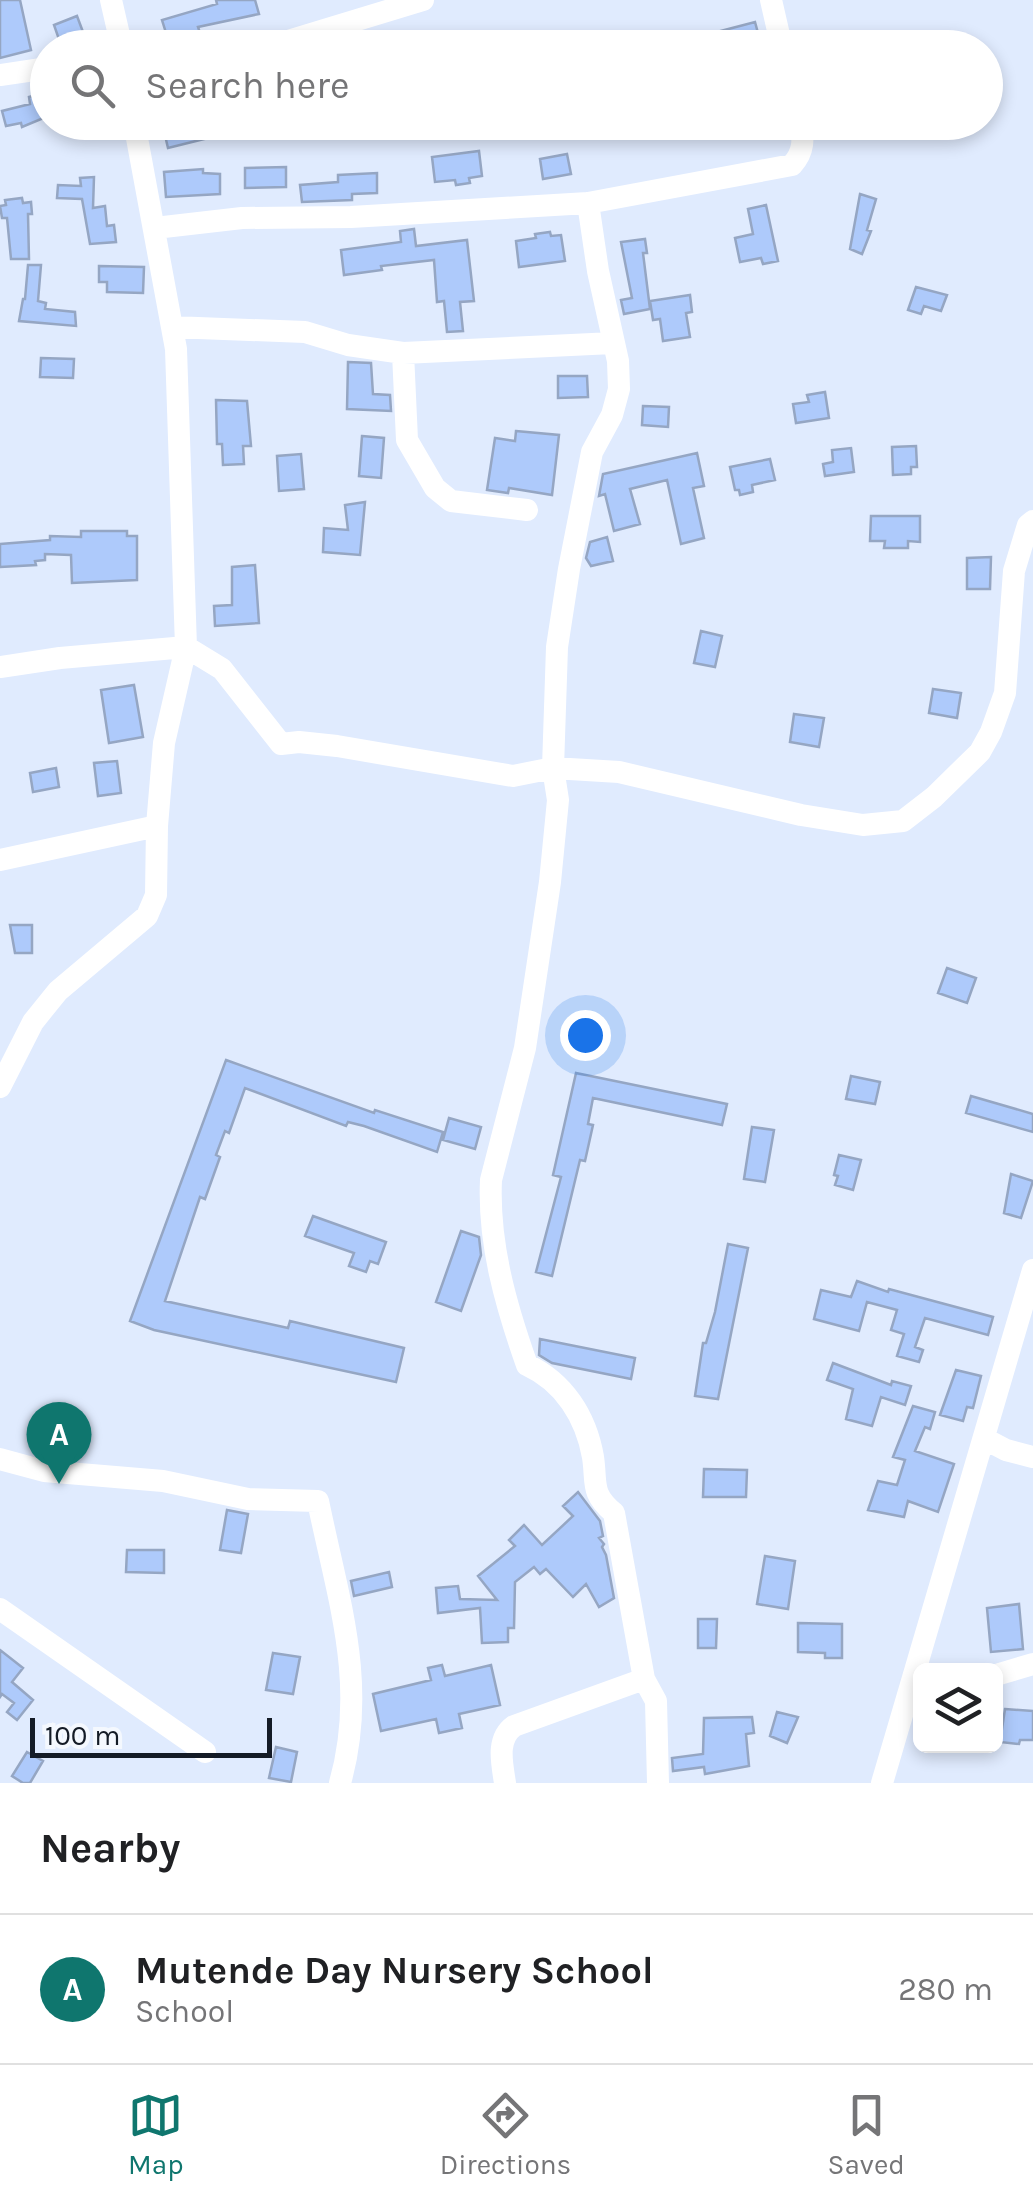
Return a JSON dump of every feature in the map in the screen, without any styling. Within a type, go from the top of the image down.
[{"type":"street","points":[[111,0],[118,30]]},
{"type":"street","points":[[324,30],[423,0]]},
{"type":"street","points":[[771,0],[778,30]]},
{"type":"street","points":[[0,76],[30,71]]},
{"type":"street","points":[[0,1087],[32,1022],[58,991],[147,916],[156,895],[156,826],[164,744],[186,648],[184,502],[172,328],[137,140]]},
{"type":"street","points":[[154,228],[242,218],[368,216],[588,202],[792,165],[801,156],[803,140]]},
{"type":"street","points":[[588,202],[618,360],[619,390],[612,415],[592,452],[557,647],[553,768],[558,800],[550,882],[525,1048],[491,1180],[490,1203],[502,1290],[527,1365],[548,1374],[576,1408],[593,1458],[593,1484],[604,1504],[614,1512],[644,1679],[656,1700],[658,1783]]},
{"type":"street","points":[[172,328],[305,332],[348,345],[402,354],[613,342]]},
{"type":"street","points":[[402,354],[407,440],[435,488],[450,501],[527,510]]},
{"type":"street","points":[[0,667],[186,648],[222,670],[281,744],[337,746],[513,776],[553,768],[619,772],[772,809],[864,825],[903,821],[980,752],[991,732],[1006,693],[1014,571],[1028,525],[1033,521]]},
{"type":"street","points":[[0,860],[156,826]]},
{"type":"street","points":[[928,1663],[1033,1270]]},
{"type":"street","points":[[985,1439],[1006,1450],[1033,1456]]},
{"type":"street","points":[[0,1458],[44,1471],[163,1481],[248,1499],[318,1502],[339,1592],[353,1685],[350,1750],[340,1783]]},
{"type":"street","points":[[0,1609],[205,1752]]},
{"type":"street","points":[[1003,1673],[1033,1664]]},
{"type":"street","points":[[504,1783],[504,1732],[644,1679]]},
{"type":"street","points":[[882,1783],[913,1704]]},
{"type":"building","points":[[0,0],[20,0],[30,50],[0,58]]},
{"type":"building","points":[[216,0],[255,0],[259,14],[198,27],[199,30],[165,30],[162,20],[217,4]]},
{"type":"building","points":[[77,16],[82,30],[56,30],[54,25]]},
{"type":"building","points":[[755,22],[757,30],[725,30]]},
{"type":"building","points":[[30,104],[30,124],[6,126],[2,111]]},
{"type":"building","points":[[166,140],[200,140],[168,148]]},
{"type":"building","points":[[479,151],[482,176],[456,185],[455,180],[435,182],[432,157]]},
{"type":"building","points":[[567,154],[571,174],[543,179],[540,159]]},
{"type":"building","points":[[286,167],[286,187],[245,188],[245,168]]},
{"type":"building","points":[[203,169],[203,173],[220,174],[220,194],[166,197],[164,172]]},
{"type":"building","points":[[377,173],[377,193],[352,194],[352,200],[302,202],[300,185],[338,182],[338,175]]},
{"type":"building","points":[[94,177],[93,208],[105,206],[107,226],[114,225],[116,242],[90,244],[82,199],[57,198],[58,185],[81,186],[80,178]]},
{"type":"building","points":[[860,194],[876,199],[867,230],[871,231],[862,254],[850,249]]},
{"type":"building","points":[[22,198],[23,203],[31,202],[29,259],[11,259],[7,218],[2,218],[0,206],[6,205],[5,200]]},
{"type":"building","points":[[766,205],[778,261],[763,264],[761,258],[740,262],[735,238],[753,234],[748,209]]},
{"type":"building","points":[[414,229],[416,246],[467,240],[474,301],[460,302],[463,331],[447,332],[444,301],[437,302],[434,260],[344,275],[341,250],[401,242],[400,231]]},
{"type":"building","points":[[550,232],[551,236],[561,235],[565,261],[519,267],[516,241]]},
{"type":"building","points":[[645,239],[650,309],[624,314],[621,300],[632,298],[621,242]]},
{"type":"building","points":[[28,265],[41,265],[38,301],[46,303],[45,309],[75,312],[76,326],[19,321]]},
{"type":"building","points":[[99,266],[144,267],[143,293],[107,292],[107,282],[99,282]]},
{"type":"building","points":[[916,287],[947,295],[941,311],[924,306],[921,314],[908,310]]},
{"type":"building","points":[[690,295],[692,312],[686,313],[690,337],[663,341],[660,319],[653,320],[650,301]]},
{"type":"building","points":[[41,358],[74,359],[73,378],[40,377]]},
{"type":"building","points":[[348,362],[371,363],[373,394],[390,395],[391,411],[347,409]]},
{"type":"building","points":[[558,376],[587,376],[588,397],[558,398]]},
{"type":"building","points":[[825,392],[829,418],[796,423],[793,404],[809,402],[807,395]]},
{"type":"building","points":[[216,400],[247,401],[251,446],[243,446],[244,464],[223,465],[222,444],[217,444]]},
{"type":"building","points":[[643,406],[669,407],[668,427],[642,425]]},
{"type":"building","points":[[516,431],[559,435],[552,495],[509,488],[508,493],[487,490],[495,438],[515,441]]},
{"type":"building","points":[[362,436],[384,438],[381,478],[359,476]]},
{"type":"building","points":[[916,446],[917,467],[911,467],[911,474],[893,475],[892,447]]},
{"type":"building","points":[[851,448],[854,472],[825,476],[823,464],[833,462],[832,450]]},
{"type":"building","points":[[697,453],[704,486],[693,488],[704,538],[681,544],[667,480],[630,489],[640,524],[614,531],[605,494],[599,496],[603,474]]},
{"type":"building","points":[[301,454],[304,489],[279,491],[277,456]]},
{"type":"building","points":[[770,459],[775,480],[752,485],[753,492],[740,495],[735,490],[730,467]]},
{"type":"building","points":[[365,502],[360,555],[323,552],[324,528],[348,530],[345,505]]},
{"type":"building","points":[[871,516],[920,516],[920,542],[908,541],[908,548],[884,548],[885,541],[870,541]]},
{"type":"building","points":[[81,531],[127,531],[127,536],[137,536],[137,580],[72,583],[71,555],[45,554],[45,560],[35,561],[36,565],[0,567],[0,544],[50,540],[50,536],[81,537]]},
{"type":"building","points":[[607,537],[613,561],[591,566],[586,558],[590,542]]},
{"type":"building","points":[[991,557],[990,589],[967,589],[967,558]]},
{"type":"building","points":[[255,565],[259,623],[215,626],[214,606],[232,605],[232,567]]},
{"type":"building","points":[[701,631],[722,636],[715,667],[694,663]]},
{"type":"building","points":[[134,685],[143,737],[109,743],[101,690]]},
{"type":"building","points":[[933,689],[961,693],[957,718],[929,713]]},
{"type":"building","points":[[794,714],[824,718],[819,747],[790,742]]},
{"type":"building","points":[[117,761],[121,793],[98,796],[94,763]]},
{"type":"building","points":[[56,768],[59,787],[33,792],[30,773]]},
{"type":"building","points":[[10,925],[32,925],[32,953],[15,953]]},
{"type":"building","points":[[947,968],[976,978],[967,1003],[938,993]]},
{"type":"building","points":[[226,1060],[374,1113],[375,1110],[443,1132],[437,1152],[364,1126],[348,1122],[346,1126],[245,1088],[229,1133],[225,1131],[216,1155],[220,1157],[205,1199],[200,1197],[165,1301],[288,1328],[290,1321],[404,1348],[396,1382],[154,1330],[130,1321]]},
{"type":"building","points":[[576,1073],[727,1104],[722,1125],[593,1098],[588,1124],[593,1125],[585,1161],[580,1160],[552,1276],[536,1272],[561,1177],[553,1175]]},
{"type":"building","points":[[851,1076],[880,1082],[875,1104],[846,1099]]},
{"type":"building","points":[[971,1096],[1033,1114],[1033,1132],[966,1113]]},
{"type":"building","points":[[449,1118],[481,1127],[475,1149],[443,1140]]},
{"type":"building","points":[[752,1127],[774,1130],[765,1182],[744,1179]]},
{"type":"building","points":[[839,1155],[861,1160],[853,1190],[835,1185]]},
{"type":"building","points":[[1011,1174],[1033,1181],[1021,1218],[1004,1213]]},
{"type":"building","points":[[313,1216],[386,1242],[378,1264],[370,1261],[366,1272],[349,1266],[354,1253],[305,1236]]},
{"type":"building","points":[[461,1231],[479,1237],[481,1255],[461,1311],[436,1302]]},
{"type":"building","points":[[728,1244],[748,1248],[718,1399],[695,1396],[703,1343],[715,1312]]},
{"type":"building","points":[[857,1281],[993,1317],[988,1335],[925,1318],[915,1347],[923,1350],[919,1362],[897,1356],[904,1334],[891,1330],[897,1310],[867,1302],[859,1331],[814,1319],[821,1290],[851,1297]]},
{"type":"building","points":[[540,1339],[635,1358],[631,1379],[552,1363],[539,1355]]},
{"type":"building","points":[[833,1363],[891,1385],[892,1381],[911,1386],[905,1405],[881,1397],[872,1426],[846,1419],[853,1389],[827,1380]]},
{"type":"building","points":[[956,1370],[981,1376],[973,1408],[967,1407],[963,1421],[940,1415]]},
{"type":"building","points":[[913,1406],[935,1412],[930,1429],[925,1427],[915,1451],[954,1464],[938,1512],[908,1501],[904,1517],[868,1510],[878,1481],[897,1485],[905,1460],[893,1457]]},
{"type":"building","points":[[704,1469],[747,1470],[746,1497],[703,1497]]},
{"type":"building","points":[[578,1492],[600,1521],[603,1536],[599,1538],[604,1544],[614,1598],[599,1607],[586,1584],[573,1597],[546,1569],[540,1574],[534,1567],[515,1582],[514,1628],[508,1628],[508,1642],[482,1643],[480,1608],[438,1613],[436,1588],[458,1586],[460,1599],[497,1600],[478,1576],[515,1546],[509,1540],[524,1525],[542,1545],[573,1516],[563,1506]]},
{"type":"building","points":[[227,1510],[248,1514],[241,1553],[220,1550]]},
{"type":"building","points":[[127,1550],[164,1550],[164,1573],[126,1572]]},
{"type":"building","points":[[765,1556],[795,1561],[788,1609],[757,1604]]},
{"type":"building","points":[[389,1572],[392,1587],[354,1596],[351,1581]]},
{"type":"building","points":[[1019,1604],[1023,1649],[991,1652],[987,1608]]},
{"type":"building","points":[[698,1619],[717,1619],[716,1648],[698,1648]]},
{"type":"building","points":[[798,1623],[842,1624],[842,1658],[798,1652]]},
{"type":"building","points":[[0,1650],[23,1668],[12,1682],[33,1700],[17,1720],[7,1712],[14,1703],[2,1694],[0,1697]]},
{"type":"building","points":[[273,1653],[300,1657],[293,1694],[266,1690]]},
{"type":"building","points":[[442,1665],[445,1676],[491,1665],[500,1705],[459,1714],[462,1728],[439,1733],[436,1719],[381,1731],[373,1694],[431,1680],[428,1668]]},
{"type":"building","points":[[1005,1709],[1033,1711],[1033,1740],[1003,1742]]},
{"type":"building","points":[[777,1712],[798,1717],[787,1743],[770,1736]]},
{"type":"building","points":[[752,1717],[754,1733],[746,1734],[749,1766],[705,1774],[704,1767],[673,1771],[672,1758],[703,1754],[704,1718]]},
{"type":"building","points":[[276,1747],[297,1752],[291,1782],[269,1778]]},
{"type":"building","points":[[27,1752],[43,1761],[30,1783],[23,1783],[12,1776]]},
{"type":"place","name":"Mutende Day Nursery School","points":[[59,1484]]}]
